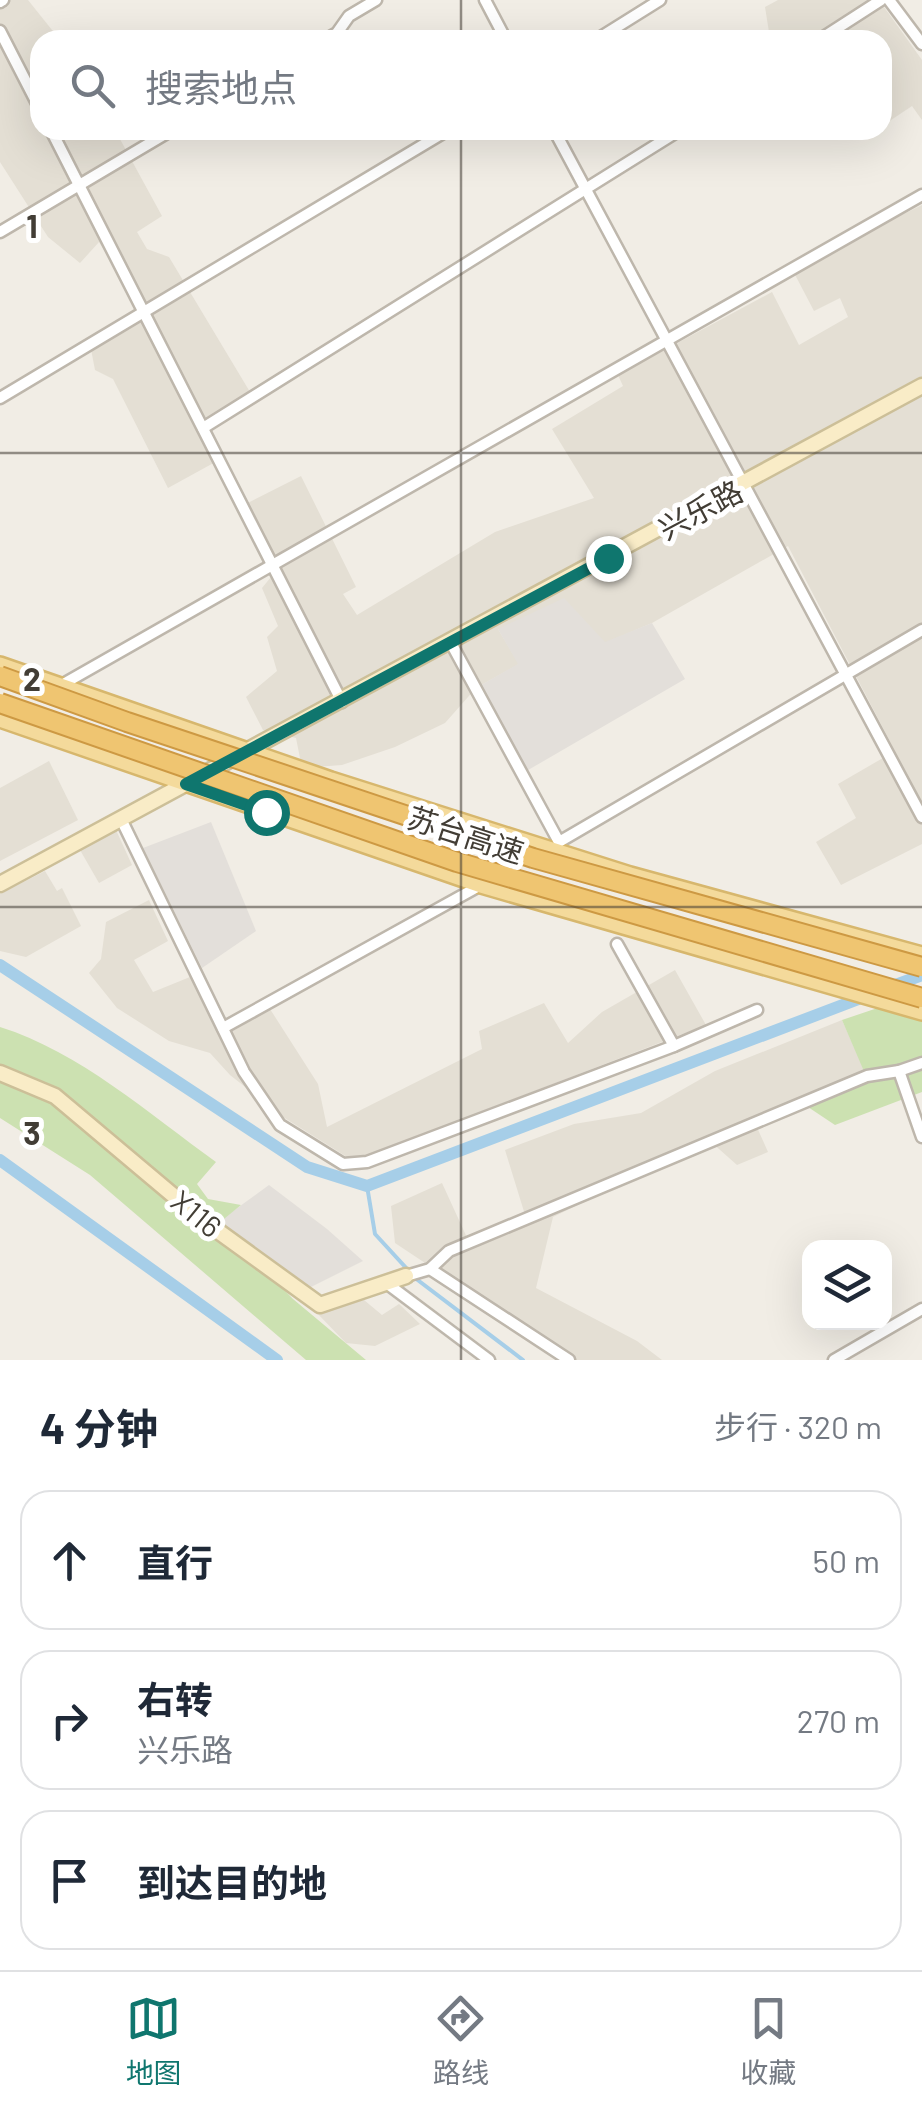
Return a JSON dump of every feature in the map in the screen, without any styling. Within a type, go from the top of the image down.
[{"type":"highway","name":"苏台高速","points":[[0,676],[533,858],[919,958]]},
{"type":"highway","name":"苏台高速","points":[[0,703],[457,862],[920,1007]]},
{"type":"main road","name":"兴乐路","points":[[0,884],[922,386]]},
{"type":"main road","points":[[0,666],[248,752],[630,875],[919,958]]},
{"type":"main road","points":[[0,719],[480,885],[821,983],[920,1007]]},
{"type":"main road","name":"X116","points":[[0,1073],[54,1096],[200,1218],[320,1305],[418,1272]]},
{"type":"street","points":[[339,30],[349,16],[376,0]]},
{"type":"street","points":[[485,0],[501,30]]},
{"type":"street","points":[[612,30],[660,0]]},
{"type":"street","points":[[834,30],[881,0]]},
{"type":"street","points":[[890,0],[922,44]]},
{"type":"street","points":[[0,31],[30,90]]},
{"type":"street","points":[[56,140],[342,702]]},
{"type":"street","points":[[0,232],[155,140]]},
{"type":"street","points":[[0,398],[431,140]]},
{"type":"street","points":[[559,140],[922,817]]},
{"type":"street","points":[[203,428],[665,140]]},
{"type":"street","points":[[58,688],[922,196]]},
{"type":"street","points":[[451,643],[559,842],[922,630]]},
{"type":"street","points":[[122,819],[244,1072],[280,1126],[343,1164],[366,1162],[674,1046],[757,1010]]},
{"type":"street","points":[[222,1028],[480,885]]},
{"type":"street","points":[[616,944],[674,1046]]},
{"type":"street","points":[[569,1360],[418,1272],[449,1251],[866,1076],[922,1063]]},
{"type":"street","points":[[900,1071],[922,1137]]},
{"type":"street","points":[[385,1282],[489,1360]]},
{"type":"street","points":[[834,1360],[922,1309]]},
{"type":"shaded area","points":[[0,0],[28,0],[52,30],[30,30],[30,140],[120,140],[162,216],[137,232],[147,249],[169,257],[253,397],[203,428],[219,460],[168,488],[113,379],[95,370],[90,344],[143,311],[99,242],[80,263],[48,237],[0,162]]},
{"type":"shaded area","points":[[778,0],[879,0],[922,60],[922,120],[912,106],[892,119],[892,30],[769,30],[765,7]]},
{"type":"shaded area","points":[[922,205],[922,844],[841,885],[816,842],[856,818],[838,784],[895,751],[788,546],[652,623],[605,643],[498,629],[519,664],[476,688],[445,723],[395,747],[342,765],[302,768],[296,738],[263,730],[246,697],[277,671],[267,637],[278,626],[262,588],[271,577],[238,508],[301,476],[356,587],[343,594],[357,615],[495,532],[594,498],[552,429],[623,386],[618,375],[772,292],[799,345],[848,317],[840,298],[814,311],[792,269]]},
{"type":"shaded area","points":[[564,598],[605,642],[652,623],[685,679],[523,773],[476,688],[518,664],[498,629]]},
{"type":"shaded area","points":[[49,761],[78,820],[0,861],[0,788]]},
{"type":"shaded area","points":[[211,822],[256,931],[202,968],[143,848]]},
{"type":"shaded area","points":[[116,830],[132,865],[99,883],[80,850]]},
{"type":"shaded area","points":[[45,871],[57,891],[62,888],[81,926],[26,957],[0,951],[0,894]]},
{"type":"shaded area","points":[[149,900],[168,941],[134,960],[153,992],[190,977],[233,1031],[270,1009],[318,1084],[327,1127],[482,1049],[479,1031],[544,1003],[568,1043],[602,1012],[675,970],[706,1025],[368,1155],[347,1157],[283,1117],[230,1075],[210,1053],[169,1041],[117,1008],[89,973],[101,959],[106,922]]},
{"type":"shaded area","points":[[842,1020],[867,1076],[755,1123],[768,1152],[737,1165],[710,1141],[553,1217],[536,1288],[637,1341],[662,1360],[571,1360],[395,1243],[391,1206],[442,1183],[469,1242],[526,1218],[505,1150],[574,1124],[641,1113],[715,1071]]},
{"type":"shaded area","points":[[269,1185],[363,1261],[309,1288],[218,1222]]},
{"type":"shaded area","points":[[364,1300],[382,1315],[399,1304],[420,1324],[375,1346],[346,1343],[316,1312]]},
{"type":"green space","points":[[922,993],[922,1092],[835,1125],[802,1103],[866,1076],[842,1020]]},
{"type":"green space","points":[[0,1027],[86,1068],[216,1162],[197,1184],[208,1199],[241,1205],[219,1223],[293,1299],[366,1360],[306,1360],[90,1175],[0,1118]]},
{"type":"waterway","points":[[0,965],[307,1167],[367,1186],[869,995]]},
{"type":"waterway","points":[[887,988],[922,975]]},
{"type":"waterway","points":[[0,1160],[277,1360]]},
{"type":"waterway","points":[[367,1186],[375,1234],[409,1271]]},
{"type":"waterway","points":[[415,1278],[523,1360]]},
{"type":"route","points":[[266,812],[186,784],[608,558]]}]
